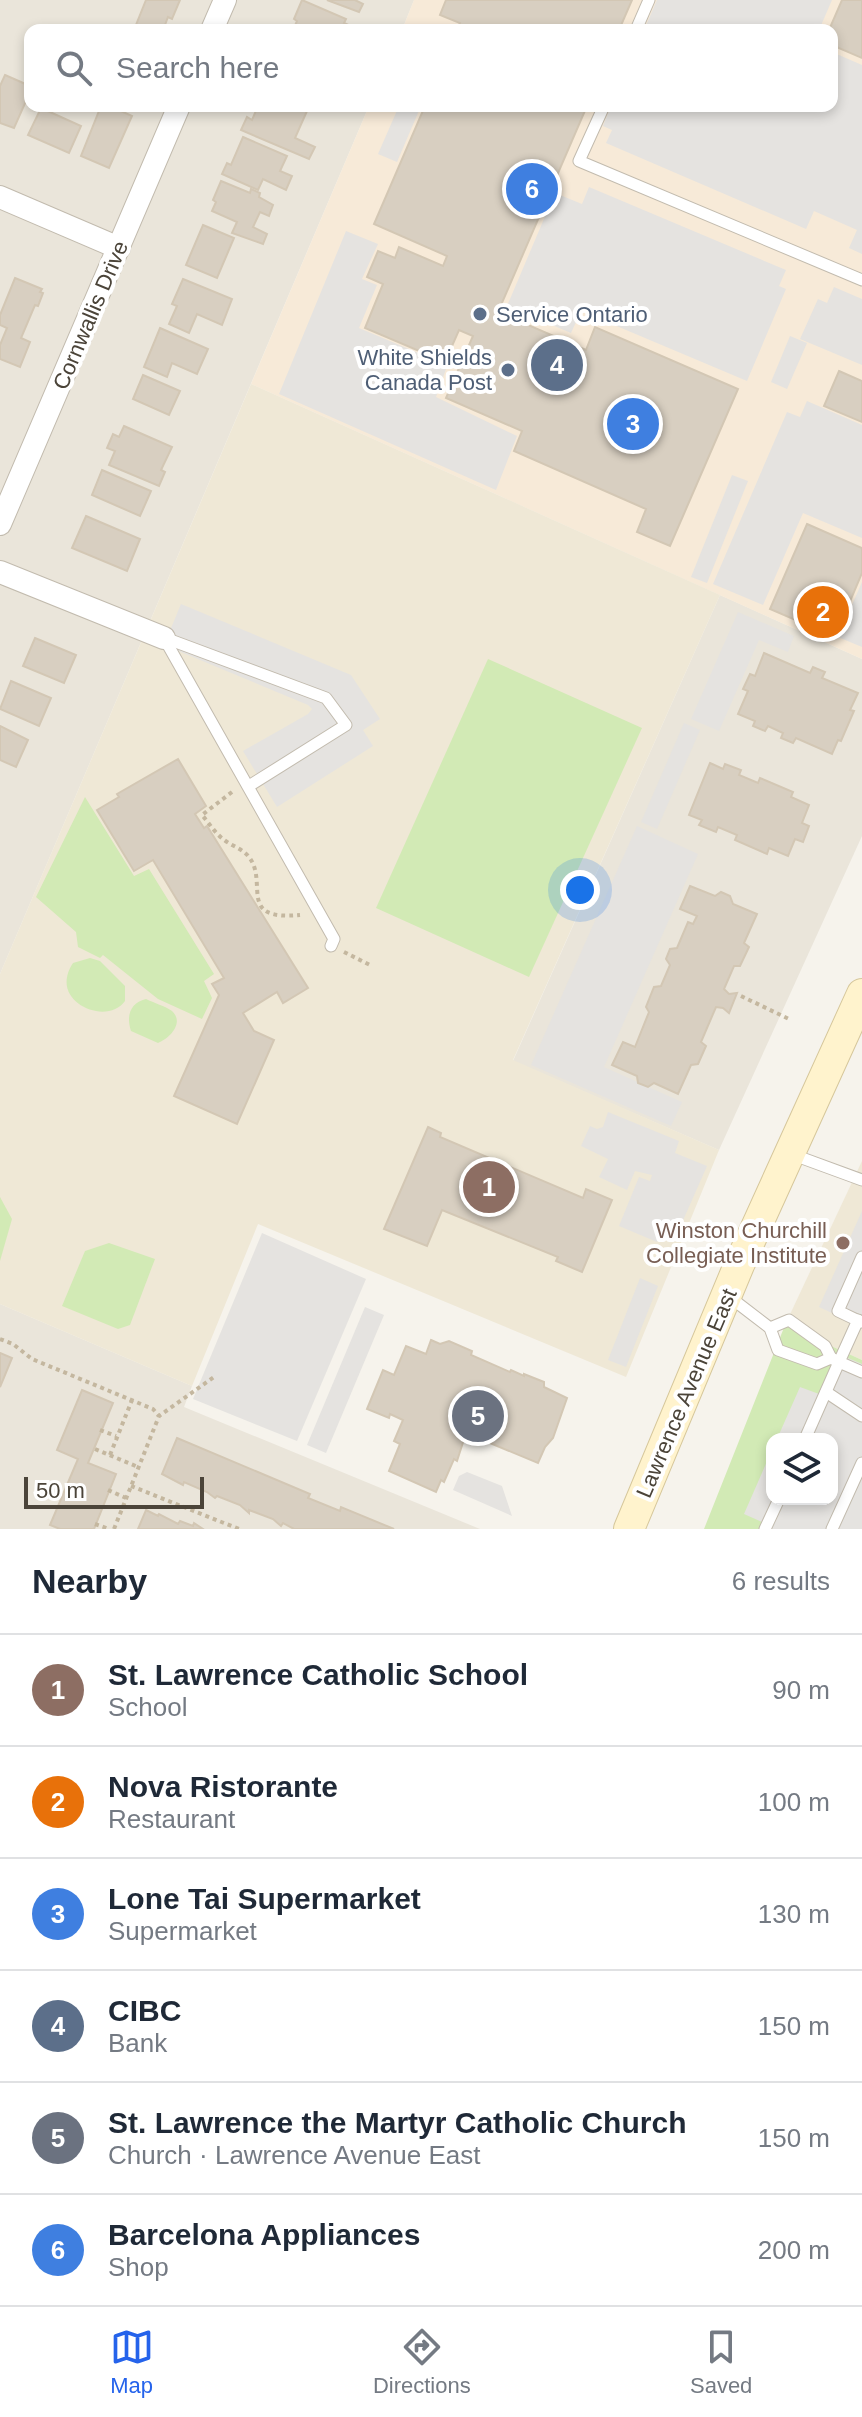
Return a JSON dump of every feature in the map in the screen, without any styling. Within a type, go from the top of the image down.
[{"type":"main road","name":"Lawrence Avenue East","points":[[629,1529],[727,1295],[862,994]]},
{"type":"street","points":[[215,24],[225,0]]},
{"type":"street","name":"Cornwallis Drive","points":[[0,524],[176,112]]},
{"type":"street","points":[[0,197],[119,248]]},
{"type":"street","points":[[0,572],[164,638]]},
{"type":"lane","points":[[639,24],[649,0]]},
{"type":"lane","points":[[601,112],[579,161],[862,280]]},
{"type":"lane","points":[[164,638],[326,698],[346,725],[248,783]]},
{"type":"lane","points":[[164,638],[334,939],[331,946]]},
{"type":"lane","points":[[790,1153],[862,1180]]},
{"type":"lane","points":[[808,1433],[826,1392],[835,1360],[860,1321],[838,1311],[862,1257]]},
{"type":"lane","points":[[727,1295],[770,1328],[778,1350],[817,1364],[835,1360]]},
{"type":"lane","points":[[770,1328],[789,1320],[825,1346],[835,1360],[862,1372]]},
{"type":"lane","points":[[826,1392],[862,1416]]},
{"type":"lane","points":[[832,1529],[862,1463]]},
{"type":"lane","points":[[765,1529],[776,1505]]},
{"type":"path","points":[[248,783],[202,815],[223,840],[245,852],[252,861],[256,895],[267,912],[297,916],[319,912]]},
{"type":"path","points":[[331,946],[370,965]]},
{"type":"path","points":[[741,996],[791,1020]]},
{"type":"path","points":[[0,1339],[13,1344],[32,1359],[153,1409],[159,1416]]},
{"type":"path","points":[[95,1524],[112,1529],[159,1416],[214,1377]]},
{"type":"path","points":[[110,1455],[132,1400]]},
{"type":"path","points":[[100,1430],[117,1437]]},
{"type":"path","points":[[95,1449],[138,1467]]},
{"type":"path","points":[[131,1486],[239,1529]]},
{"type":"path","points":[[108,1490],[126,1498]]},
{"type":"shaded area","points":[[0,0],[414,0],[404,24],[24,24],[24,112],[366,112],[0,974]]},
{"type":"shaded area","points":[[414,0],[862,0],[862,659],[251,384],[366,112],[838,112],[838,24],[404,24]]},
{"type":"shaded area","points":[[657,0],[832,0],[822,24],[647,24]]},
{"type":"shaded area","points":[[838,55],[862,65],[862,254],[849,248],[857,230],[814,211],[806,229],[606,143],[612,130],[603,126],[609,112],[838,112]]},
{"type":"shaded area","points":[[396,112],[418,112],[397,162],[378,154]]},
{"type":"shaded area","points":[[589,187],[786,270],[779,286],[786,289],[747,381],[581,311],[571,333],[507,306],[555,193],[582,204]]},
{"type":"shaded area","points":[[346,231],[378,244],[362,279],[377,285],[359,328],[423,355],[446,369],[436,397],[517,436],[496,490],[279,394]]},
{"type":"shaded area","points":[[834,287],[862,299],[862,365],[800,339],[818,299],[827,303]]},
{"type":"shaded area","points":[[790,336],[807,343],[787,389],[771,382]]},
{"type":"shaded area","points":[[251,384],[720,595],[513,1060],[719,1150],[626,1377],[258,1224],[192,1386],[0,1304],[0,974]]},
{"type":"shaded area","points":[[807,401],[862,425],[862,538],[803,513],[763,605],[713,584],[787,412],[800,417]]},
{"type":"shaded area","points":[[732,475],[748,481],[707,583],[691,577]]},
{"type":"shaded area","points":[[862,582],[862,647],[838,637]]},
{"type":"shaded area","points":[[720,595],[862,659],[862,836],[719,1150],[513,1061]]},
{"type":"shaded area","points":[[181,604],[351,675],[380,719],[363,730],[373,746],[277,807],[243,751],[312,709],[164,645]]},
{"type":"shaded area","points":[[738,612],[794,636],[788,652],[759,640],[719,731],[691,719]]},
{"type":"shaded area","points":[[684,723],[700,730],[657,829],[641,822]]},
{"type":"shaded area","points":[[637,826],[698,854],[604,1067],[682,1102],[671,1126],[531,1065]]},
{"type":"shaded area","points":[[608,1112],[679,1141],[675,1153],[707,1166],[681,1225],[672,1222],[663,1226],[657,1242],[619,1226],[639,1177],[650,1181],[652,1175],[635,1171],[627,1190],[599,1177],[608,1159],[581,1146],[590,1126],[597,1129],[603,1127]]},
{"type":"shaded area","name":"Winston Churchill Collegiate Institute","points":[[862,1161],[862,1360],[785,1325]]},
{"type":"shaded area","points":[[862,1211],[862,1327],[819,1307]]},
{"type":"shaded area","points":[[262,1233],[366,1279],[297,1441],[193,1399]]},
{"type":"shaded area","points":[[640,1278],[658,1286],[626,1367],[608,1360]]},
{"type":"shaded area","points":[[0,1304],[192,1386],[184,1407],[480,1529],[0,1529]]},
{"type":"shaded area","points":[[365,1307],[384,1315],[326,1453],[307,1445]]},
{"type":"shaded area","points":[[836,1353],[862,1364],[862,1529],[760,1529],[762,1522],[744,1514],[766,1464],[766,1505],[838,1505],[838,1433],[780,1433],[800,1387],[819,1394]]},
{"type":"shaded area","points":[[467,1472],[502,1486],[512,1516],[453,1490],[459,1476]]},
{"type":"green space","points":[[488,659],[642,728],[529,977],[376,908]]},
{"type":"green space","points":[[85,797],[134,876],[149,869],[214,974],[204,981],[212,998],[202,1019],[158,999],[103,955],[100,958],[78,947],[76,932],[36,897]]},
{"type":"green space","points":[[90,958],[100,961],[125,986],[125,1001],[117,1008],[106,1012],[94,1011],[73,999],[67,977],[73,963]]},
{"type":"green space","points":[[146,999],[169,1009],[176,1016],[174,1030],[158,1043],[131,1031],[131,1011]]},
{"type":"green space","points":[[0,1197],[12,1219],[0,1261]]},
{"type":"green space","points":[[109,1243],[155,1259],[130,1325],[118,1329],[62,1306],[85,1251]]},
{"type":"green space","points":[[785,1325],[862,1360],[862,1529],[704,1529]]},
{"type":"building","points":[[146,0],[180,0],[172,19],[168,17],[165,24],[136,24]]},
{"type":"building","points":[[302,0],[346,19],[346,24],[296,24],[294,19]]},
{"type":"building","points":[[327,0],[355,0],[363,4],[359,12]]},
{"type":"building","points":[[446,0],[632,0],[622,24],[460,24],[440,15]]},
{"type":"building","points":[[842,0],[862,0],[862,58],[838,48],[838,24],[832,24]]},
{"type":"building","points":[[5,75],[24,83],[24,106],[14,128],[0,123],[0,86]]},
{"type":"building","points":[[39,112],[50,112],[81,126],[69,153],[28,135]]},
{"type":"building","points":[[99,112],[123,112],[132,116],[109,168],[81,156]]},
{"type":"building","points":[[255,112],[307,112],[295,138],[315,147],[309,159],[241,130],[247,117],[252,120]]},
{"type":"building","points":[[422,112],[584,112],[498,312],[586,350],[595,327],[738,389],[670,546],[637,532],[646,509],[514,451],[522,431],[446,398],[473,336],[459,330],[445,362],[365,328],[383,284],[367,277],[378,251],[395,258],[399,247],[443,266],[447,256],[374,224]]},
{"type":"building","points":[[243,137],[287,156],[280,171],[292,176],[286,190],[263,179],[258,190],[222,174],[227,163],[231,165]]},
{"type":"building","points":[[221,181],[250,193],[251,189],[260,193],[259,197],[273,205],[269,216],[260,212],[253,227],[267,234],[263,244],[232,233],[237,222],[212,211]]},
{"type":"building","points":[[203,225],[234,238],[217,278],[186,265]]},
{"type":"building","points":[[15,278],[42,289],[40,292],[43,293],[21,338],[30,342],[20,367],[0,359],[0,345],[7,328],[0,325],[0,315]]},
{"type":"building","points":[[183,279],[232,299],[222,325],[197,314],[189,333],[169,324],[177,306],[172,304]]},
{"type":"building","points":[[160,328],[208,349],[197,374],[172,363],[167,377],[144,367]]},
{"type":"building","points":[[839,371],[862,381],[862,422],[824,406]]},
{"type":"building","points":[[143,375],[180,391],[169,415],[133,399]]},
{"type":"building","points":[[124,426],[172,447],[161,470],[165,472],[159,486],[109,465],[115,451],[107,448],[113,434],[119,437]]},
{"type":"building","points":[[102,470],[151,491],[140,516],[92,495]]},
{"type":"building","points":[[86,516],[140,539],[127,571],[72,548]]},
{"type":"building","points":[[807,524],[862,548],[862,573],[835,637],[770,609]]},
{"type":"building","points":[[35,638],[76,655],[64,683],[23,666]]},
{"type":"building","points":[[764,653],[810,673],[813,667],[825,672],[822,678],[858,693],[850,710],[854,711],[832,754],[796,738],[793,743],[781,738],[783,733],[768,726],[765,731],[753,726],[755,721],[738,714],[748,691],[743,689],[750,674],[755,676]]},
{"type":"building","points":[[11,681],[51,698],[39,726],[0,709]]},
{"type":"building","points":[[0,726],[28,740],[16,767],[0,760]]},
{"type":"building","points":[[178,759],[206,806],[195,814],[204,828],[207,826],[308,988],[283,1003],[277,992],[243,1013],[254,1031],[274,1040],[237,1124],[174,1096],[219,995],[212,984],[224,978],[153,860],[134,871],[97,810],[119,797],[117,794]]},
{"type":"building","points":[[710,763],[723,769],[725,764],[741,770],[739,775],[758,783],[760,778],[793,792],[791,797],[809,805],[802,823],[809,826],[803,842],[795,839],[788,856],[769,848],[767,854],[735,840],[737,835],[718,827],[716,832],[699,825],[702,820],[689,815]]},
{"type":"building","points":[[690,886],[715,896],[721,892],[730,896],[733,904],[757,914],[744,943],[749,947],[740,966],[734,966],[724,989],[729,994],[737,993],[729,1013],[716,1007],[701,1042],[706,1046],[698,1064],[691,1065],[678,1094],[654,1083],[648,1087],[638,1083],[637,1076],[612,1065],[623,1042],[635,1047],[649,1012],[646,1007],[654,987],[661,986],[670,965],[666,959],[670,949],[677,948],[688,922],[693,924],[697,916],[680,909]]},
{"type":"building","points":[[428,1127],[441,1133],[440,1137],[583,1198],[586,1189],[612,1200],[582,1272],[556,1261],[558,1257],[442,1210],[427,1246],[384,1229]]},
{"type":"building","points":[[431,1340],[440,1344],[449,1341],[472,1351],[471,1355],[510,1372],[544,1382],[544,1387],[567,1398],[553,1438],[538,1463],[466,1433],[457,1461],[454,1459],[436,1492],[389,1471],[400,1444],[394,1441],[403,1420],[367,1409],[383,1370],[394,1375],[406,1346],[426,1354]]},
{"type":"building","points":[[0,1353],[12,1358],[0,1387]]},
{"type":"building","points":[[82,1390],[113,1403],[88,1463],[116,1474],[94,1529],[60,1529],[50,1525],[78,1459],[57,1450]]},
{"type":"building","points":[[177,1438],[310,1494],[308,1498],[340,1511],[341,1507],[394,1529],[294,1529],[249,1510],[249,1513],[240,1505],[217,1496],[215,1498],[162,1474]]},
{"type":"building","points":[[146,1510],[178,1524],[180,1521],[193,1526],[194,1523],[203,1529],[138,1529]]},
{"type":"place","name":"Barcelona Appliances","points":[[532,189]]},
{"type":"place","name":"Service Ontario","points":[[480,314]]},
{"type":"place","name":"CIBC","points":[[557,365]]},
{"type":"place","name":"White Shields Canada Post","points":[[508,370]]},
{"type":"place","name":"Lone Tai Supermarket","points":[[633,424]]},
{"type":"place","name":"Nova Ristorante","points":[[823,612]]},
{"type":"place","name":"St. Lawrence Catholic School","points":[[489,1187]]},
{"type":"place","name":"Winston Churchill Collegiate Institute","points":[[843,1243]]},
{"type":"place","name":"St. Lawrence the Martyr Catholic Church","points":[[478,1416]]}]
